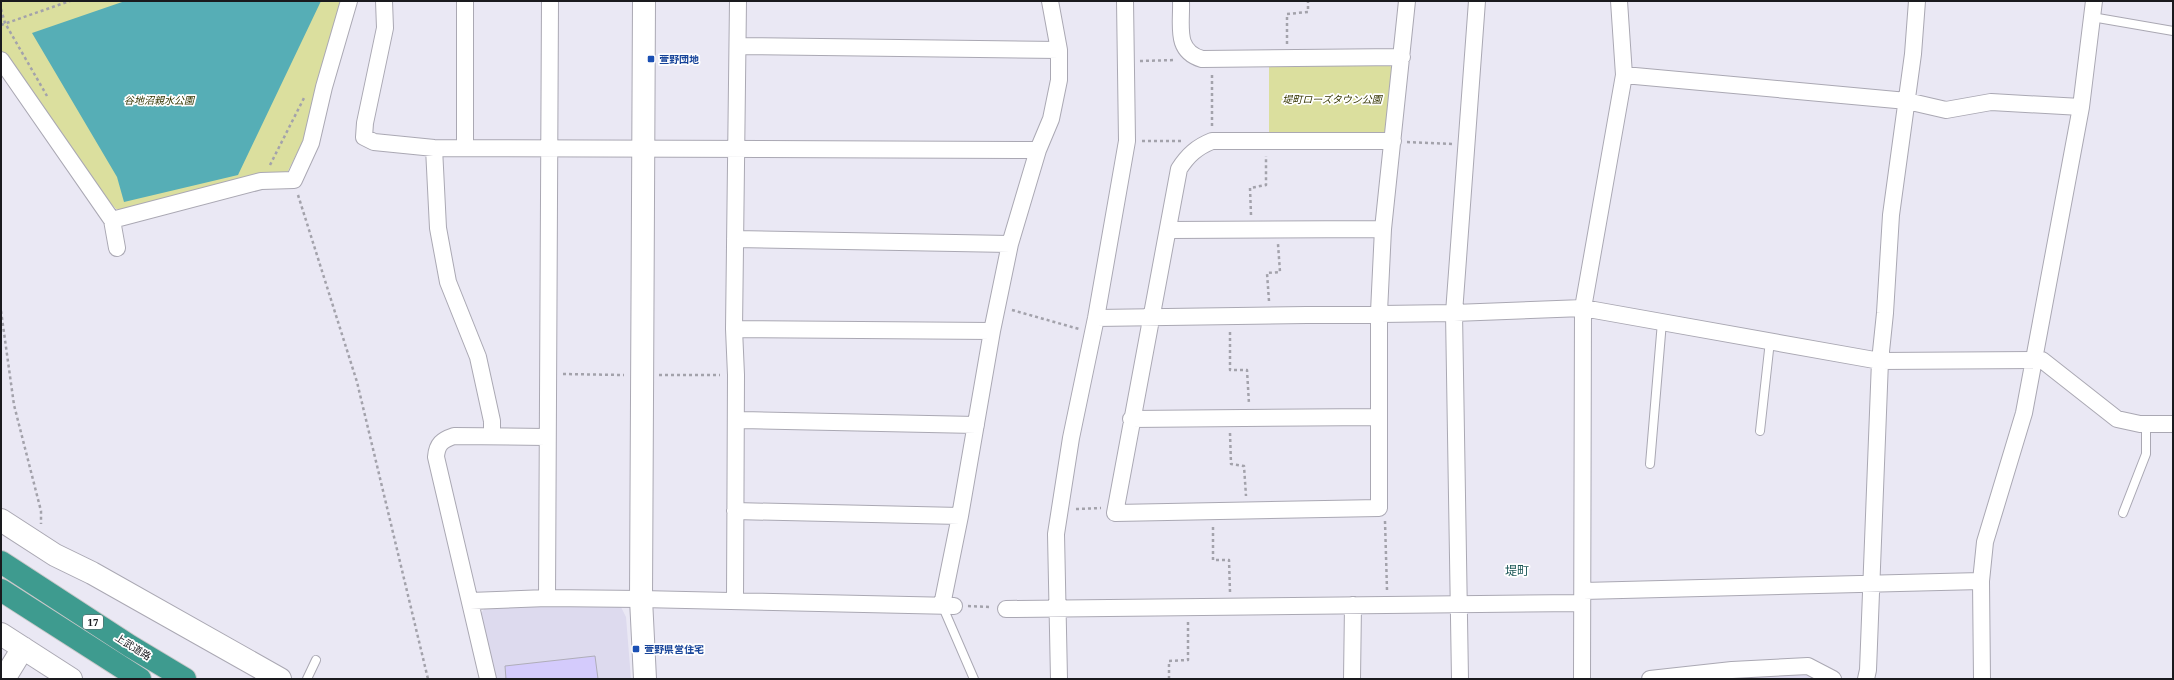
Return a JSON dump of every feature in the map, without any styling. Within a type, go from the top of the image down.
[{"type":"highway","name":"上武道路","points":[[1,562],[130,646],[185,679]]},
{"type":"highway","name":"17","points":[[1,590],[140,679]]},
{"type":"street","points":[[112,220],[261,181],[294,180],[311,143],[324,87],[349,1]]},
{"type":"street","points":[[384,1],[385,28],[365,123],[364,137],[374,142],[434,148],[549,147],[1038,150]]},
{"type":"street","points":[[465,147],[466,1]]},
{"type":"street","points":[[546,598],[546,373],[550,1]]},
{"type":"street","points":[[644,1],[641,599],[645,679]]},
{"type":"street","points":[[735,601],[736,375],[734,329],[738,1]]},
{"type":"street","points":[[470,601],[546,598],[948,606],[960,516],[992,331],[1010,244],[1038,150],[1051,119],[1059,80],[1059,50],[1050,1]]},
{"type":"street","points":[[1059,679],[1056,608],[1056,534],[1071,438],[1094,326],[1127,141],[1125,1]]},
{"type":"street","points":[[1181,1],[1182,45],[1191,56],[1207,59],[1402,57]]},
{"type":"street","points":[[1393,141],[1212,141],[1189,154],[1179,169],[1131,419],[1115,513],[1379,508],[1379,312],[1383,229],[1393,141],[1402,57],[1407,1]]},
{"type":"street","points":[[1460,679],[1460,604],[1454,313],[1478,1]]},
{"type":"street","points":[[1582,679],[1583,308],[1624,75],[1619,1]]},
{"type":"street","points":[[1866,679],[1868,670],[1872,583],[1880,361],[1892,215],[1907,101],[1917,1]]},
{"type":"street","points":[[1982,679],[1981,581],[1986,542],[2024,413],[2081,107],[2093,9]]},
{"type":"street","points":[[738,46],[1059,50]]},
{"type":"street","points":[[1,60],[112,220],[118,248]]},
{"type":"street","points":[[1624,75],[1907,101],[1946,110],[1990,102],[2081,107]]},
{"type":"street","points":[[434,148],[438,228],[448,282],[478,357],[492,421],[492,436]]},
{"type":"street","points":[[1168,230],[1383,229]]},
{"type":"street","points":[[735,239],[1010,244]]},
{"type":"street","points":[[1094,326],[1151,318],[1379,312],[1454,313],[1583,308],[1880,361],[2042,360],[2117,419],[2146,424],[2173,424]]},
{"type":"street","points":[[734,329],[992,331]]},
{"type":"street","points":[[1131,419],[1378,417]]},
{"type":"street","points":[[742,420],[976,425]]},
{"type":"street","points":[[488,679],[436,458],[436,450],[439,443],[454,436],[546,438]]},
{"type":"street","points":[[735,511],[960,516]]},
{"type":"street","points":[[1,520],[55,556],[92,574],[280,679]]},
{"type":"street","points":[[1006,609],[1460,604],[1872,583],[1981,581]]},
{"type":"street","points":[[1352,605],[1352,679]]},
{"type":"street","points":[[1,634],[71,679]]},
{"type":"street","points":[[4,679],[23,648]]},
{"type":"street","points":[[1650,679],[1732,670],[1808,666],[1833,679]]},
{"type":"lane","points":[[2093,9],[2173,31]]},
{"type":"lane","points":[[1650,464],[1662,322]]},
{"type":"lane","points":[[1760,431],[1770,341]]},
{"type":"lane","points":[[2123,513],[2146,454],[2146,424]]},
{"type":"lane","points":[[948,606],[974,679]]},
{"type":"lane","points":[[307,679],[316,660]]},
{"type":"path","points":[[1,25],[70,1]]},
{"type":"path","points":[[1287,58],[1287,14],[1308,12],[1308,1]]},
{"type":"path","points":[[1,9],[5,24]]},
{"type":"path","points":[[1126,61],[1207,59],[1212,141]]},
{"type":"path","points":[[261,181],[306,91]]},
{"type":"path","points":[[1127,141],[1182,141]]},
{"type":"path","points":[[1251,230],[1250,188],[1266,185],[1266,141]]},
{"type":"path","points":[[1393,141],[1467,144]]},
{"type":"path","points":[[294,180],[357,382],[428,679]]},
{"type":"path","points":[[1270,315],[1267,273],[1280,272],[1277,230]]},
{"type":"path","points":[[998,306],[1094,326]]},
{"type":"path","points":[[1,311],[14,405],[41,511]]},
{"type":"path","points":[[1230,316],[1230,370],[1247,370],[1250,418]]},
{"type":"path","points":[[546,373],[631,375]]},
{"type":"path","points":[[655,375],[736,375]]},
{"type":"path","points":[[1230,418],[1231,464],[1244,466],[1247,510]]},
{"type":"path","points":[[1379,504],[1385,518],[1387,605]]},
{"type":"path","points":[[1070,509],[1116,508]]},
{"type":"path","points":[[1213,511],[1213,560],[1230,560],[1230,606]]},
{"type":"path","points":[[1169,679],[1169,662],[1188,660],[1188,607]]},
{"type":"shaded area","points":[[488,605],[621,607],[626,617],[631,679],[494,679],[480,614]]},
{"type":"shaded area","points":[[1807,674],[1817,679],[1711,679],[1730,677]]},
{"type":"green space","name":"谷地沼親水公園","points":[[1,1],[345,1],[303,141],[287,173],[127,211],[116,209],[106,198],[1,50]]},
{"type":"green space","name":"堤町ローズタウン公園","points":[[1269,62],[1387,62],[1396,73],[1390,129],[1381,136],[1269,136]]},
{"type":"water","name":"谷地沼親水公園","points":[[125,1],[321,1],[238,175],[124,202],[117,177],[32,33]]},
{"type":"building","points":[[595,656],[598,679],[506,679],[505,666]]},
{"type":"place","name":"萱野団地","points":[[651,59]]},
{"type":"place","name":"萱野県営住宅","points":[[636,649]]},
{"type":"district","name":"堤町","points":[[1517,570]]}]
